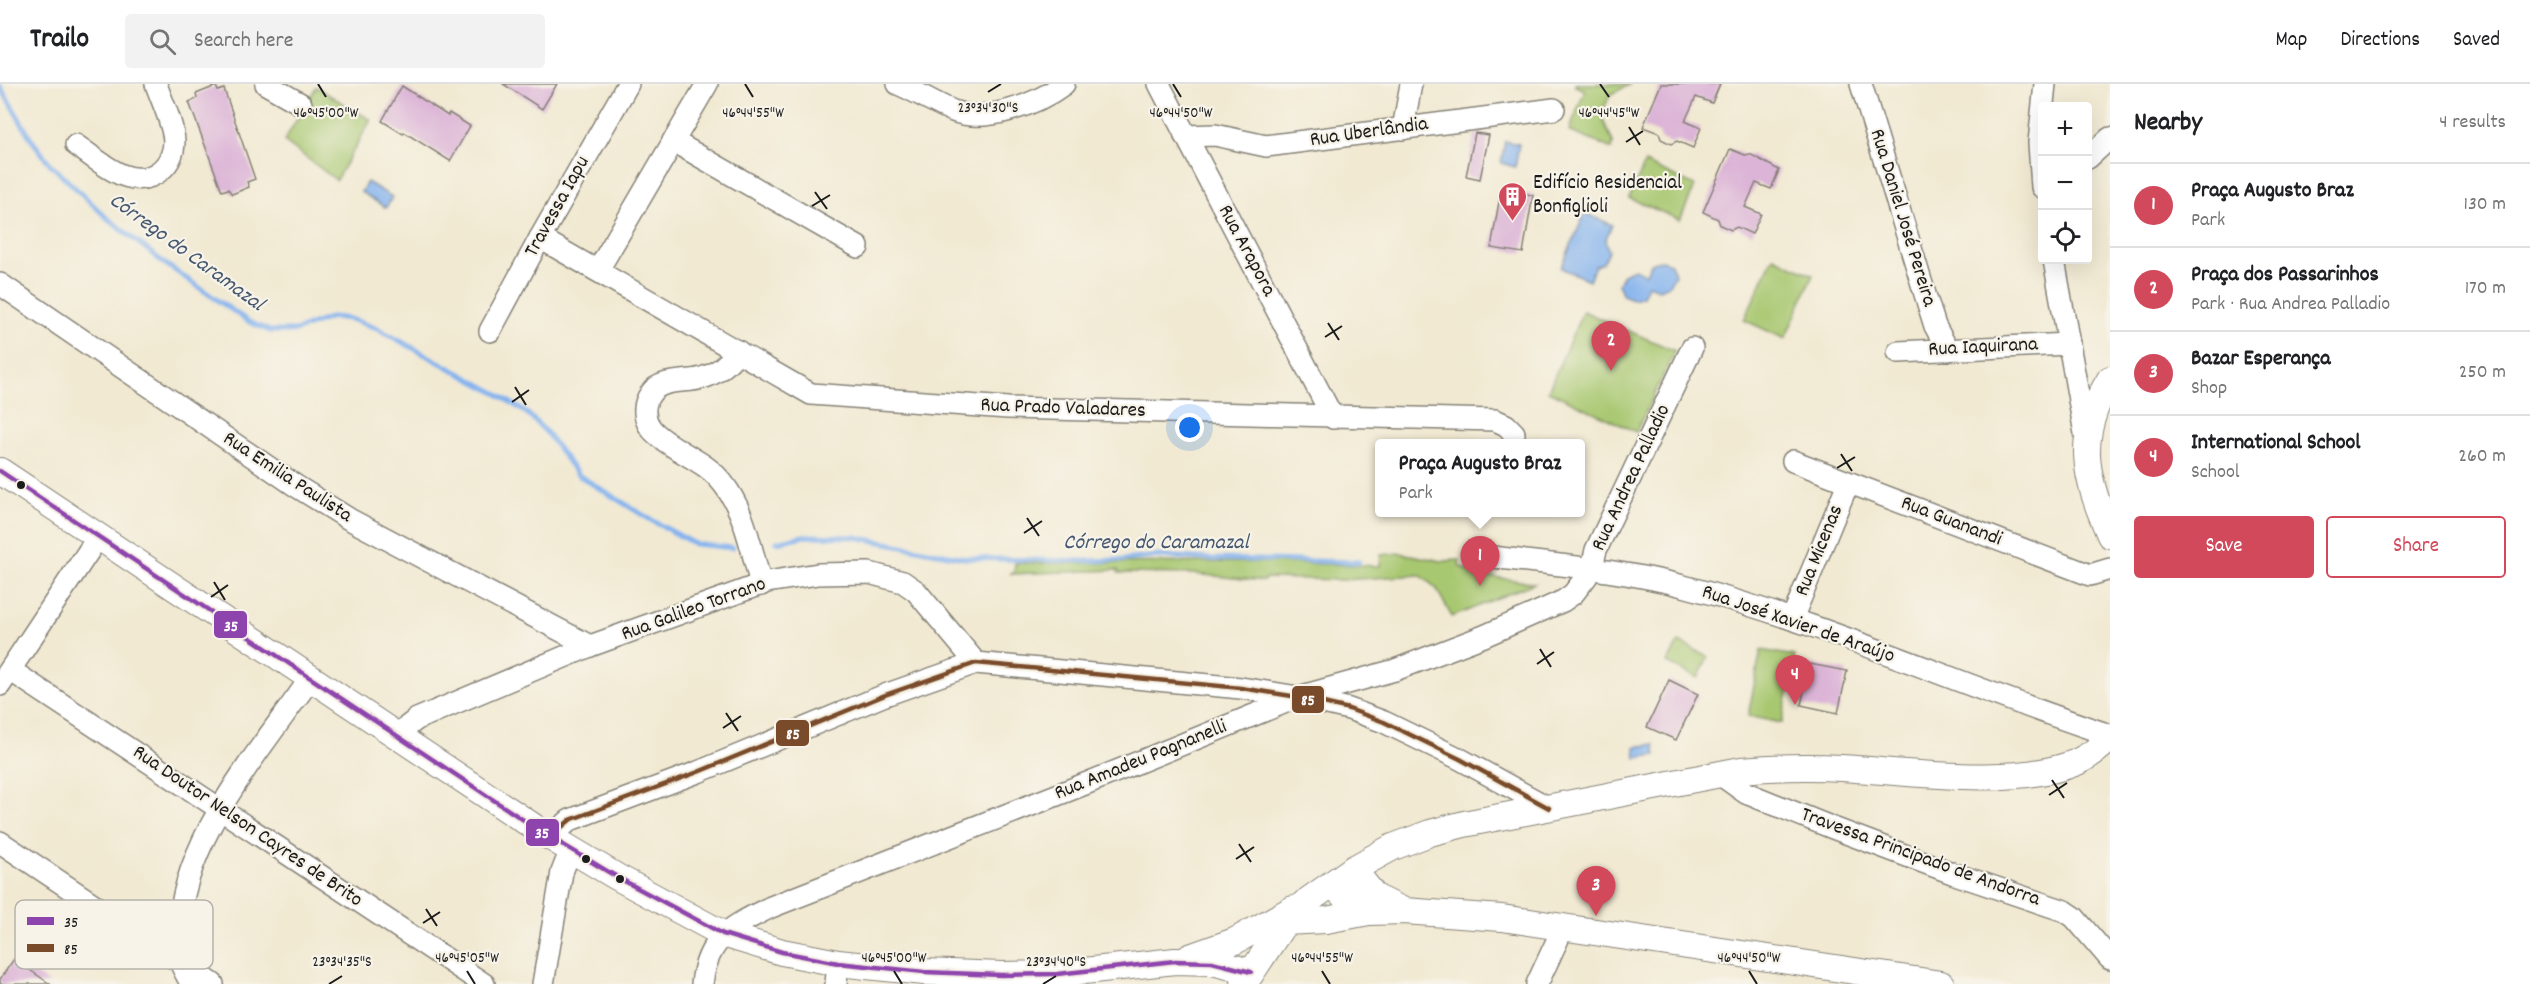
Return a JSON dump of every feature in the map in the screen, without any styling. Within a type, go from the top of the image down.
[{"type":"main road","points":[[2110,379],[2093,409],[2086,440],[2088,471],[2097,505],[2110,535]]},
{"type":"main road","points":[[0,471],[310,680],[561,843],[723,934],[782,952],[837,973],[924,978],[1056,974],[1175,961],[1212,962],[1247,978],[1285,922],[1306,902]]},
{"type":"main road","points":[[1175,961],[1235,941],[1306,902],[1353,869],[1393,847],[1430,833],[1718,773],[1786,766],[1974,776],[2037,773],[2076,762],[2093,753],[2110,737]]},
{"type":"main road","points":[[1353,869],[1375,897],[1404,911]]},
{"type":"main road","points":[[1332,884],[1349,901],[1369,912]]},
{"type":"main road","points":[[1285,922],[1326,920],[1369,912],[1404,911],[1502,918],[1941,984]]},
{"type":"street","points":[[76,145],[124,176],[142,178],[159,171],[171,159],[174,141],[156,84]]},
{"type":"street","points":[[266,84],[301,104]]},
{"type":"street","name":"Travessa Iapu","points":[[490,331],[628,84]]},
{"type":"street","points":[[598,270],[707,84]]},
{"type":"street","points":[[898,84],[954,112],[970,115],[1003,112],[1024,106],[1041,99],[1064,84]]},
{"type":"street","name":"Rua Arapora","points":[[1159,84],[1333,418]]},
{"type":"street","points":[[1403,129],[1412,84]]},
{"type":"street","name":"Rua Daniel José Pereira","points":[[1861,84],[1935,326],[1948,350]]},
{"type":"street","points":[[2040,156],[2039,143],[2045,84]]},
{"type":"street","name":"Rua Uberlândia","points":[[1185,136],[1215,135],[1266,146],[1554,109]]},
{"type":"street","points":[[2090,156],[2110,138]]},
{"type":"street","points":[[673,141],[858,247]]},
{"type":"street","points":[[540,238],[738,351],[722,368],[702,379],[669,383],[652,391],[646,401],[645,418],[653,431],[708,468],[728,491],[737,506],[747,532],[761,585]]},
{"type":"street","points":[[2055,264],[2086,440]]},
{"type":"street","name":"Rua Emilia Paulista","points":[[0,284],[287,480],[349,519],[590,646]]},
{"type":"street","name":"Rua Iaquirana","points":[[1898,352],[2069,344]]},
{"type":"street","name":"Rua Andrea Palladio","points":[[1563,600],[1581,587],[1592,571],[1596,550],[1692,348]]},
{"type":"street","name":"Rua Prado Valadares","points":[[738,351],[811,394],[1008,408],[1333,418],[1495,420],[1506,425],[1514,433],[1514,439]]},
{"type":"street","name":"Rua Guanandi","points":[[1793,461],[2090,575],[2110,569]]},
{"type":"street","name":"Rua Micenas","points":[[1792,619],[1848,483]]},
{"type":"street","points":[[5,677],[98,537]]},
{"type":"street","name":"Rua José Xavier de Araújo","points":[[1476,555],[1653,579],[1687,587],[1792,619],[2110,737]]},
{"type":"street","name":"Rua Galileo Torrano","points":[[395,736],[417,719],[590,646],[761,585],[808,575],[869,573],[903,582],[916,591],[976,663]]},
{"type":"street","name":"Rua Amadeu Pagnanelli","points":[[723,934],[771,907],[1090,782],[1298,697],[1395,670],[1484,636],[1563,600]]},
{"type":"street","points":[[543,984],[562,872],[561,843],[570,820],[698,772],[885,695],[976,663],[1241,688],[1298,697],[1349,709],[1384,722],[1460,759],[1549,808]]},
{"type":"street","name":"Rua Doutor Nelson Cayres de Brito","points":[[5,677],[220,808],[484,984]]},
{"type":"street","points":[[183,900],[198,851],[220,808],[310,680]]},
{"type":"street","name":"Travessa Principado de Andorra","points":[[1718,773],[1746,793],[1833,828],[1952,873],[2065,911],[2110,959]]},
{"type":"street","points":[[0,842],[87,900]]},
{"type":"street","points":[[1537,984],[1563,928]]},
{"type":"street","points":[[702,984],[703,969],[710,952],[723,934]]},
{"type":"street","points":[[184,969],[191,984]]},
{"type":"street","points":[[190,969],[213,984]]},
{"type":"green space","points":[[1575,84],[1630,84],[1610,95],[1601,115],[1613,142],[1612,149],[1569,131],[1585,90]]},
{"type":"green space","points":[[316,87],[371,120],[336,180],[284,141]]},
{"type":"green space","points":[[1645,163],[1695,186],[1680,220],[1629,198]]},
{"type":"green space","points":[[1773,257],[1813,275],[1785,339],[1744,320]]},
{"type":"green space","points":[[1583,311],[1675,351],[1636,432],[1548,391]]},
{"type":"green space","points":[[1400,553],[1442,561],[1460,560],[1459,566],[1480,575],[1534,583],[1452,617],[1436,588],[1420,575],[1342,580],[1265,578],[1264,581],[1194,574],[1118,573],[1118,570],[1010,574],[1014,573],[1015,563],[1270,562],[1380,566],[1381,555]]},
{"type":"green space","points":[[1679,642],[1708,657],[1698,678],[1667,663]]},
{"type":"green space","points":[[1761,650],[1795,656],[1782,723],[1748,716]]},
{"type":"water","points":[[1505,141],[1519,144],[1515,167],[1501,163]]},
{"type":"water","points":[[367,182],[392,197],[386,208],[361,192]]},
{"type":"water","points":[[1585,213],[1612,225],[1605,241],[1609,251],[1603,263],[1595,266],[1589,280],[1561,268]]},
{"type":"water","points":[[1661,260],[1671,263],[1675,274],[1669,285],[1659,289],[1648,285],[1643,296],[1632,299],[1623,295],[1618,284],[1623,274],[1634,269],[1646,274],[1650,263]]},
{"type":"water","points":[[1654,744],[1656,755],[1636,758],[1635,747]]},
{"type":"building","points":[[503,84],[557,84],[542,109]]},
{"type":"building","points":[[1661,84],[1720,84],[1712,103],[1696,97],[1685,121],[1701,128],[1693,148],[1677,141],[1671,144],[1661,139],[1659,133],[1643,127]]},
{"type":"building","points":[[216,86],[218,91],[224,89],[255,179],[247,182],[249,187],[232,194],[228,189],[222,191],[189,102],[197,98],[196,94]]},
{"type":"building","points":[[402,86],[448,116],[449,113],[470,126],[450,161],[382,121]]},
{"type":"building","points":[[1475,133],[1489,135],[1480,179],[1466,176]]},
{"type":"building","points":[[1730,149],[1745,155],[1750,154],[1779,170],[1771,189],[1756,183],[1745,207],[1761,214],[1752,234],[1737,227],[1731,230],[1720,225],[1718,219],[1703,212]]},
{"type":"building","name":"Edifício Residencial Bonfiglioli","points":[[1501,190],[1533,195],[1523,253],[1491,248]]},
{"type":"building","points":[[1810,664],[1847,671],[1838,713],[1801,705],[1804,691],[1797,688],[1802,665],[1809,666]]},
{"type":"building","points":[[1669,680],[1698,694],[1676,740],[1647,727]]},
{"type":"building","points":[[14,959],[15,969],[28,969],[50,984],[0,984],[0,979]]},
{"type":"waterway","name":"Córrego do Caramazal","points":[[0,86],[31,139],[50,164],[107,218],[164,263],[249,322],[270,331],[295,331],[332,317],[350,319],[376,328],[496,393],[528,414],[546,432],[578,475],[651,520],[695,544],[733,548]]},
{"type":"waterway","name":"Córrego do Caramazal","points":[[777,542],[803,536],[855,537],[964,558],[1076,561],[1124,560],[1158,556],[1359,562]]},
{"type":"transit line","name":"35","points":[[0,471],[540,831],[617,877],[723,934],[782,952],[838,963],[924,972],[1002,975],[1057,974],[1175,961],[1212,962],[1251,972]]},
{"type":"transit line","name":"85","points":[[550,837],[570,820],[698,772],[885,695],[976,663],[1241,688],[1298,697],[1349,709],[1384,722],[1460,759],[1549,808]]},
{"type":"place","name":"Edifício Residencial Bonfiglioli","points":[[1512,222]]},
{"type":"place","name":"Praça dos Passarinhos","points":[[1611,371]]},
{"type":"place","name":"Praça Augusto Braz","points":[[1480,586]]},
{"type":"place","name":"International School","points":[[1795,705]]},
{"type":"place","name":"Bazar Esperança","points":[[1596,916]]}]
